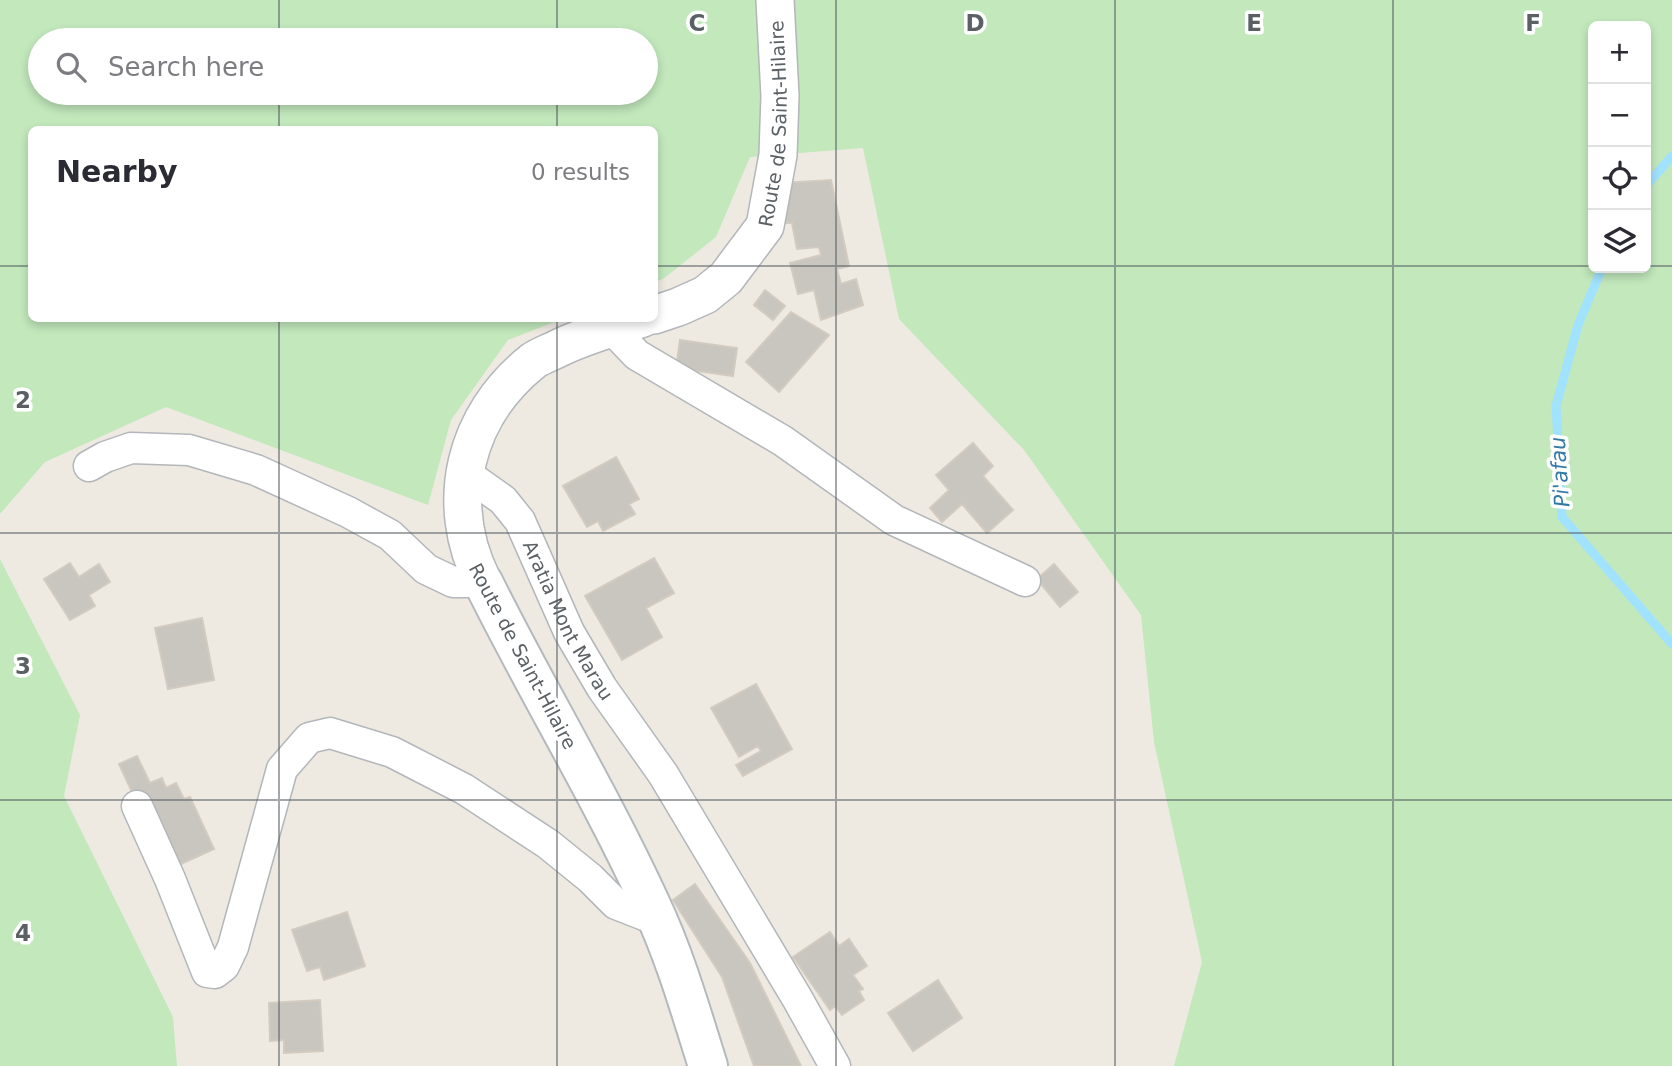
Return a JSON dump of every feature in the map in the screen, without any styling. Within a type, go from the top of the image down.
[{"type":"main road","name":"Route de Saint-Hilaire","points":[[483,582],[539,693],[599,798],[657,920],[685,993],[708,1066]]},
{"type":"street","name":"Route de Saint-Hilaire","points":[[658,314],[705,295],[726,278],[765,226],[778,155],[780,96],[775,0]]},
{"type":"street","name":"Route de Saint-Hilaire","points":[[483,582],[471,560],[461,504],[469,452],[495,398],[535,360],[587,334],[627,323]]},
{"type":"street","points":[[627,323],[637,355],[783,441],[894,520],[1025,581]]},
{"type":"street","points":[[89,466],[131,448],[189,450],[256,470],[348,512],[390,535],[426,569],[453,582],[483,582]]},
{"type":"street","name":"Aratia Mont Marau","points":[[465,473],[503,500],[520,521],[569,632],[601,688],[663,775],[835,1066]]},
{"type":"street","points":[[137,806],[207,972],[215,973],[224,966],[233,947],[282,769],[309,738],[331,733],[392,751],[464,789],[548,844],[590,878],[616,904],[657,920]]},
{"type":"green space","points":[[0,0],[1672,0],[1672,1066],[1174,1066],[1202,962],[1154,742],[1141,615],[1024,450],[899,319],[863,148],[750,157],[716,237],[658,281],[658,126],[28,126],[28,322],[554,322],[508,340],[451,420],[428,505],[166,407],[45,462],[0,514]]},
{"type":"green space","points":[[0,559],[80,715],[64,796],[173,1017],[177,1066],[0,1066]]},
{"type":"building","points":[[831,180],[849,266],[837,269],[841,284],[856,279],[863,305],[821,320],[814,290],[798,294],[790,263],[821,255],[819,247],[797,249],[792,223],[784,223],[783,183]]},
{"type":"building","points":[[765,290],[785,306],[773,320],[754,305]]},
{"type":"building","points":[[791,312],[829,335],[779,392],[746,362]]},
{"type":"building","points":[[680,340],[737,348],[733,376],[676,368]]},
{"type":"building","points":[[973,443],[993,466],[983,476],[1013,510],[987,533],[962,504],[942,522],[930,508],[949,490],[936,475]]},
{"type":"building","points":[[616,457],[639,499],[629,504],[635,514],[603,531],[598,521],[587,527],[563,486]]},
{"type":"building","points":[[654,558],[674,593],[646,608],[662,637],[622,660],[585,596]]},
{"type":"building","points":[[70,563],[79,577],[99,564],[110,582],[89,595],[95,606],[70,620],[44,579]]},
{"type":"building","points":[[1054,564],[1078,592],[1060,607],[1037,579]]},
{"type":"building","points":[[202,618],[214,680],[168,689],[155,628]]},
{"type":"building","points":[[756,684],[792,749],[743,776],[736,765],[761,751],[758,746],[739,757],[711,708]]},
{"type":"building","points":[[137,756],[150,783],[162,778],[166,788],[176,783],[184,799],[190,797],[214,849],[168,870],[119,764]]},
{"type":"building","points":[[695,884],[750,963],[801,1066],[754,1066],[722,977],[673,900]]},
{"type":"building","points":[[347,912],[365,966],[324,980],[320,967],[307,971],[292,930]]},
{"type":"building","points":[[830,932],[839,946],[849,939],[867,966],[853,975],[863,989],[859,991],[864,1000],[842,1015],[835,1006],[830,1010],[793,957]]},
{"type":"building","points":[[938,980],[962,1018],[913,1051],[888,1013]]},
{"type":"building","points":[[320,1000],[323,1051],[284,1053],[284,1040],[270,1041],[269,1003]]},
{"type":"waterway","name":"Pi'afau","points":[[1651,180],[1672,156]]},
{"type":"waterway","name":"Pi'afau","points":[[1600,273],[1578,325],[1556,406],[1562,517],[1672,644]]}]
